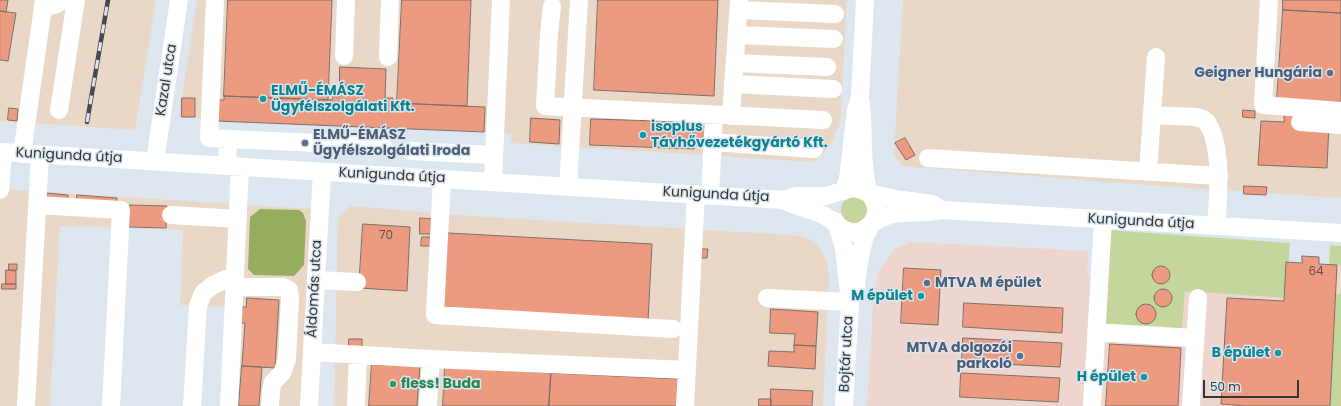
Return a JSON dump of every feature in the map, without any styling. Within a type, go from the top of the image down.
[{"type":"street","points":[[22,154],[44,4],[53,6],[60,3],[62,0]]},
{"type":"street","points":[[59,110],[76,0]]},
{"type":"street","name":"Kazal utca","points":[[155,161],[179,0]]},
{"type":"street","points":[[215,0],[209,138],[383,146]]},
{"type":"street","points":[[344,56],[346,0]]},
{"type":"street","points":[[388,57],[390,0]]},
{"type":"street","points":[[493,182],[501,0]]},
{"type":"street","points":[[568,187],[579,0]]},
{"type":"street","points":[[865,0],[860,97],[862,109],[863,164],[868,193],[873,200],[876,210],[874,219],[869,226]]},
{"type":"street","points":[[1269,0],[1264,105],[1341,111]]},
{"type":"street","points":[[549,2],[549,34],[545,106],[823,120]]},
{"type":"street","points":[[685,406],[687,370],[697,286],[703,195],[712,142],[733,84],[739,5],[835,14]]},
{"type":"street","points":[[737,35],[834,39]]},
{"type":"street","points":[[1148,171],[1156,57]]},
{"type":"street","points":[[735,63],[827,68]]},
{"type":"street","points":[[733,84],[833,89]]},
{"type":"street","points":[[837,224],[833,216],[832,206],[835,199],[844,191],[848,179],[856,110],[860,97]]},
{"type":"street","points":[[1152,115],[1195,117],[1204,120],[1208,124],[1215,144],[1219,176],[1216,226]]},
{"type":"street","points":[[1300,122],[1341,125]]},
{"type":"street","points":[[228,139],[233,167],[238,219],[229,406]]},
{"type":"street","points":[[712,142],[814,149]]},
{"type":"street","points":[[410,151],[494,155]]},
{"type":"street","points":[[0,190],[1,152]]},
{"type":"street","name":"Kunigunda útja","points":[[1,152],[784,200],[796,196],[826,196],[856,188],[868,193],[896,199],[932,204],[942,210]]},
{"type":"street","points":[[26,406],[40,155]]},
{"type":"street","points":[[928,158],[1219,176]]},
{"type":"street","name":"Áldomás utca","points":[[310,406],[322,172]]},
{"type":"street","points":[[442,179],[435,315],[674,329]]},
{"type":"street","name":"Kunigunda útja","points":[[784,200],[791,204],[821,214],[847,231],[855,232],[863,230],[888,215],[932,213],[942,210],[1341,233]]},
{"type":"street","points":[[37,205],[121,210],[111,406]]},
{"type":"street","points":[[171,215],[238,219]]},
{"type":"street","points":[[1092,406],[1103,220]]},
{"type":"street","name":"Bojtár utca","points":[[837,224],[844,248],[850,302],[844,406]]},
{"type":"street","name":"Bojtár utca","points":[[850,302],[855,289],[861,251],[869,226]]},
{"type":"street","points":[[316,280],[357,282]]},
{"type":"street","points":[[192,406],[198,306],[203,294],[213,285],[235,281],[283,287],[289,290],[290,297],[286,358],[282,372],[273,382],[270,390],[270,406]]},
{"type":"street","points":[[767,298],[850,302]]},
{"type":"street","points":[[1191,406],[1198,298]]},
{"type":"street","points":[[1096,332],[1195,338]]},
{"type":"street","points":[[312,352],[431,359],[687,370]]},
{"type":"street","points":[[356,406],[358,355]]},
{"type":"street","points":[[428,404],[431,359]]},
{"type":"shaded area","points":[[0,0],[156,0],[135,130],[0,121]]},
{"type":"shaded area","points":[[197,0],[847,0],[841,114],[838,127],[831,144],[820,157],[813,162],[511,143],[512,133],[179,117]]},
{"type":"shaded area","points":[[903,0],[1341,0],[1341,198],[901,166],[894,153]]},
{"type":"shaded area","points":[[0,189],[311,209],[300,406],[225,406],[229,307],[180,305],[183,230],[60,226],[50,406],[0,406]]},
{"type":"shaded area","points":[[350,206],[471,216],[802,236],[817,245],[823,253],[828,266],[829,280],[823,406],[334,406],[338,219]]},
{"type":"shaded area","points":[[911,242],[1088,251],[1087,275],[1284,263],[1341,265],[1341,406],[867,406],[874,292],[879,271],[895,249]]},
{"type":"green space","points":[[854,197],[863,201],[867,210],[863,219],[854,223],[845,219],[841,210],[845,201]]},
{"type":"green space","points":[[260,209],[299,210],[303,213],[306,221],[304,265],[294,276],[254,275],[248,269],[250,217]]},
{"type":"green space","points":[[1108,230],[1290,243],[1286,298],[1185,291],[1182,329],[1102,324]]},
{"type":"green space","points":[[1330,245],[1341,246],[1341,265],[1329,265]]},
{"type":"green space","points":[[1336,294],[1341,294],[1341,406],[1329,406]]},
{"type":"building","points":[[0,0],[8,0],[6,12],[0,11]]},
{"type":"building","points":[[228,0],[332,0],[328,100],[224,96]]},
{"type":"building","points":[[402,0],[471,0],[467,106],[397,103]]},
{"type":"building","points":[[598,0],[718,0],[714,96],[594,90]]},
{"type":"building","points":[[1283,0],[1341,0],[1341,13],[1283,10]]},
{"type":"building","points":[[1283,10],[1341,13],[1341,104],[1277,100]]},
{"type":"building","points":[[0,11],[16,13],[8,61],[0,60]]},
{"type":"building","name":"ELMŰ-ÉMÁSZ Ügyfélszolgálati Kft.","points":[[340,67],[386,69],[385,98],[393,98],[392,103],[485,107],[484,132],[217,121],[217,100],[224,100],[224,96],[332,100],[333,96],[339,97]]},
{"type":"building","points":[[182,98],[195,98],[195,117],[182,117]]},
{"type":"building","points":[[9,108],[18,109],[17,121],[8,120]]},
{"type":"building","points":[[1243,110],[1255,111],[1255,118],[1243,117]]},
{"type":"building","points":[[1284,111],[1297,112],[1329,124],[1327,168],[1258,165],[1261,121],[1284,122]]},
{"type":"building","points":[[531,118],[560,120],[559,144],[530,142]]},
{"type":"building","name":"isoplus Távhővezetékgyártó Kft.","points":[[591,119],[695,122],[694,149],[590,145]]},
{"type":"building","points":[[695,124],[709,127],[709,147],[695,145]]},
{"type":"building","points":[[905,138],[915,155],[906,160],[895,143]]},
{"type":"building","points":[[1244,186],[1267,187],[1266,195],[1244,194]]},
{"type":"building","points":[[46,193],[68,195],[68,204],[45,203]]},
{"type":"building","points":[[77,195],[117,198],[116,208],[77,205]]},
{"type":"building","points":[[130,205],[167,206],[166,228],[129,227]]},
{"type":"building","points":[[420,218],[433,219],[432,234],[420,234]]},
{"type":"building","points":[[363,224],[410,227],[407,291],[359,288]]},
{"type":"building","points":[[448,233],[652,244],[648,321],[444,310]]},
{"type":"building","points":[[422,237],[432,237],[432,246],[421,246]]},
{"type":"building","points":[[700,249],[708,249],[707,258],[699,258]]},
{"type":"building","name":"B épület","points":[[1302,256],[1319,257],[1319,264],[1337,265],[1330,406],[1248,406],[1221,404],[1227,298],[1284,301],[1286,262],[1302,263]]},
{"type":"building","points":[[9,264],[17,264],[17,270],[9,270]]},
{"type":"building","points":[[1161,266],[1167,269],[1170,275],[1167,281],[1161,284],[1155,281],[1152,275],[1155,269]]},
{"type":"building","name":"M épület","points":[[904,268],[941,270],[938,325],[901,323]]},
{"type":"building","points":[[6,270],[16,271],[16,284],[6,284]]},
{"type":"building","points":[[2,284],[16,284],[16,289],[2,289]]},
{"type":"building","points":[[1163,289],[1169,292],[1172,298],[1169,304],[1163,307],[1157,304],[1154,298],[1157,292]]},
{"type":"building","points":[[247,298],[279,300],[275,368],[242,366],[245,323],[240,323],[241,307],[246,307]]},
{"type":"building","points":[[964,303],[1063,308],[1062,333],[963,327]]},
{"type":"building","points":[[1146,304],[1153,307],[1156,314],[1153,321],[1146,324],[1139,321],[1136,314],[1139,307]]},
{"type":"building","points":[[771,309],[818,312],[816,346],[794,345],[795,334],[770,333]]},
{"type":"building","points":[[963,338],[1062,343],[1060,367],[962,362]]},
{"type":"building","points":[[349,339],[362,339],[362,347],[349,346]]},
{"type":"building","name":"H épület","points":[[1110,344],[1181,348],[1178,406],[1106,406]]},
{"type":"building","points":[[794,345],[816,346],[815,369],[768,366],[769,351],[794,352]]},
{"type":"building","points":[[372,363],[420,365],[417,406],[369,406]]},
{"type":"building","points":[[242,366],[262,367],[259,406],[239,406]]},
{"type":"building","points":[[445,367],[551,373],[549,406],[443,406]]},
{"type":"building","points":[[551,373],[680,379],[679,406],[549,406]]},
{"type":"building","points":[[961,373],[1060,378],[1058,402],[960,397]]},
{"type":"building","points":[[771,389],[813,391],[812,406],[771,406]]},
{"type":"building","points":[[759,399],[771,399],[771,406],[759,406]]},
{"type":"railway","points":[[87,122],[108,0]]},
{"type":"place","name":"Geigner Hungária","points":[[1330,73]]},
{"type":"place","name":"ELMŰ-ÉMÁSZ Ügyfélszolgálati Kft.","points":[[263,99]]},
{"type":"place","name":"isoplus Távhővezetékgyártó Kft.","points":[[643,135]]},
{"type":"place","name":"ELMŰ-ÉMÁSZ Ügyfélszolgálati Iroda","points":[[305,143]]},
{"type":"place","name":"MTVA M épület","points":[[927,283]]},
{"type":"place","name":"M épület","points":[[921,296]]},
{"type":"place","name":"B épület","points":[[1278,353]]},
{"type":"place","name":"MTVA dolgozói parkoló","points":[[1020,356]]},
{"type":"place","name":"H épület","points":[[1144,377]]},
{"type":"place","name":"fless! Buda","points":[[393,384]]}]
